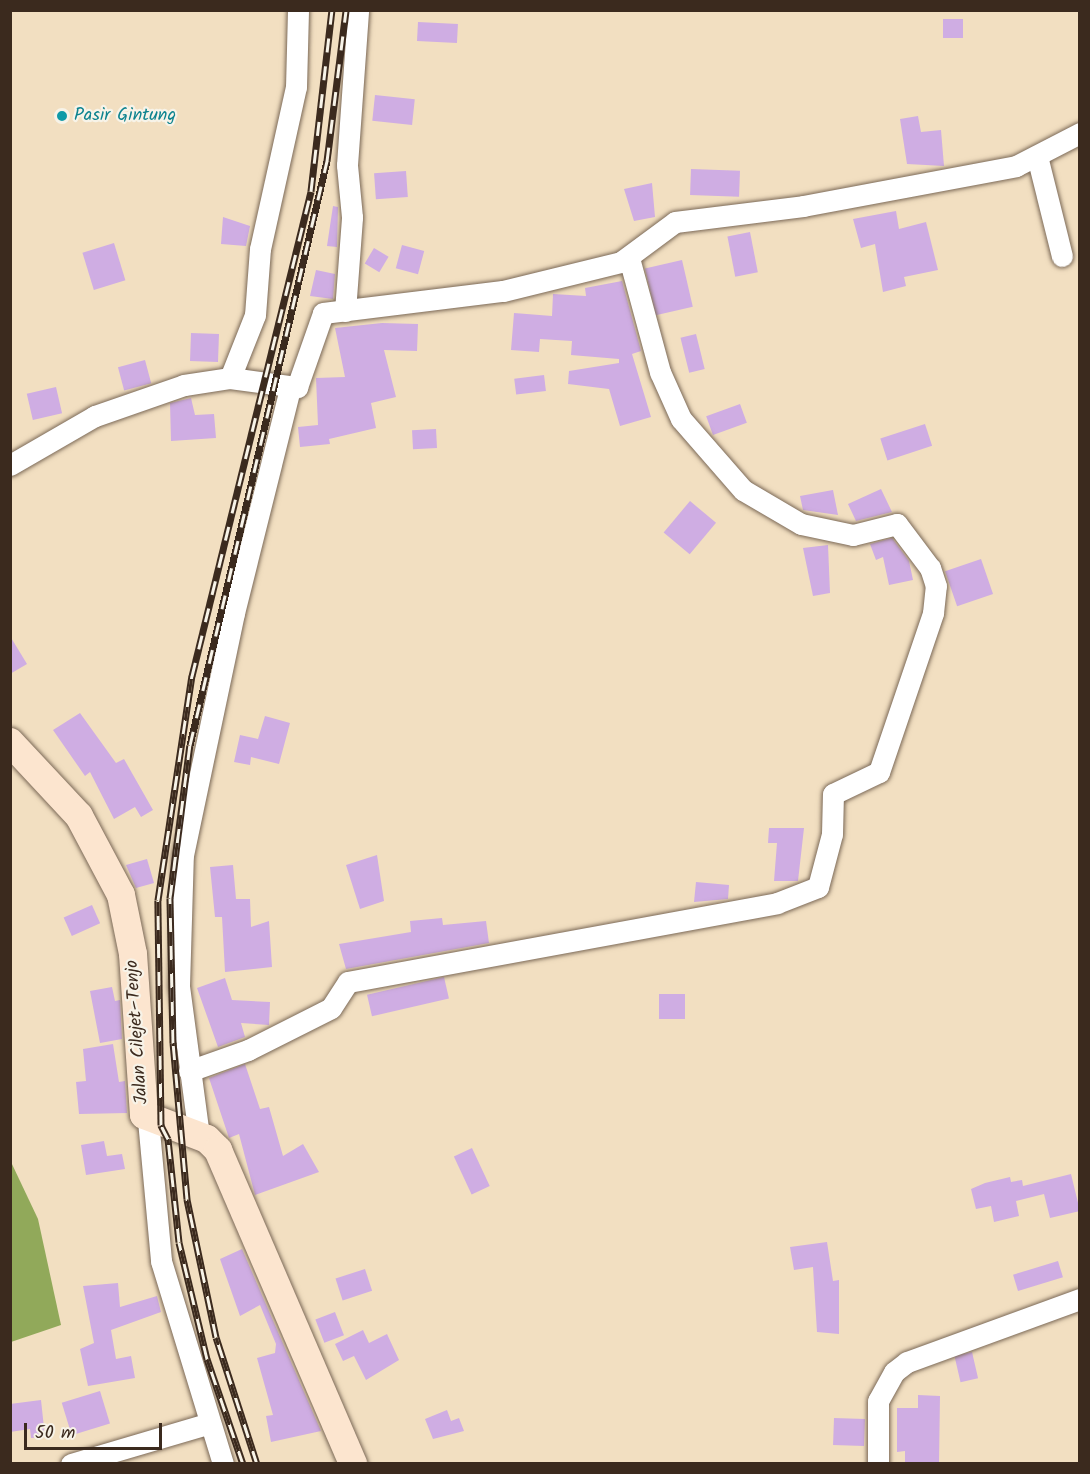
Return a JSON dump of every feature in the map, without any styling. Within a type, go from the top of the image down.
[{"type":"main road","name":"Jalan Cilejet–Tenjo","points":[[10,742],[79,816],[121,895],[134,954],[141,1107],[148,1120],[198,1136],[221,1156],[353,1464]]},
{"type":"street","points":[[230,378],[255,315],[260,249],[296,87],[298,10]]},
{"type":"street","points":[[345,311],[352,217],[347,165],[358,10]]},
{"type":"street","points":[[10,465],[120,406],[230,378],[290,388],[302,382],[323,313],[503,291],[629,258],[675,222],[890,192],[1016,166],[1080,133]]},
{"type":"street","points":[[1037,156],[1062,256]]},
{"type":"street","points":[[189,1071],[248,1050],[331,1008],[348,982],[777,903],[818,887],[832,834],[833,794],[879,772],[933,613],[936,586],[930,568],[897,524],[853,535],[801,524],[743,490],[681,419],[660,372],[629,258]]},
{"type":"street","points":[[198,1136],[177,957],[183,855],[234,613],[290,388]]},
{"type":"street","points":[[148,1120],[155,1233],[207,1424],[223,1464]]},
{"type":"street","points":[[878,1464],[876,1408],[894,1372],[906,1362],[1080,1299]]},
{"type":"street","points":[[71,1464],[207,1424]]},
{"type":"green space","points":[[11,1162],[38,1219],[61,1325],[11,1342]]},
{"type":"building","points":[[943,19],[963,19],[963,38],[943,38]]},
{"type":"building","points":[[418,22],[458,24],[457,43],[417,41]]},
{"type":"building","points":[[375,95],[415,99],[412,125],[372,121]]},
{"type":"building","points":[[918,116],[921,132],[941,130],[944,166],[907,164],[900,119]]},
{"type":"building","points":[[691,169],[740,171],[739,197],[690,195]]},
{"type":"building","points":[[406,171],[408,197],[376,199],[374,173]]},
{"type":"building","points":[[652,183],[655,217],[634,221],[624,189]]},
{"type":"building","points":[[333,206],[338,207],[337,247],[327,246]]},
{"type":"building","points":[[896,211],[899,229],[926,222],[938,270],[904,277],[906,286],[883,292],[875,244],[861,248],[853,219]]},
{"type":"building","points":[[223,217],[250,226],[246,246],[221,244]]},
{"type":"building","points":[[750,232],[758,272],[735,277],[727,236]]},
{"type":"building","points":[[114,243],[125,280],[94,290],[82,253]]},
{"type":"building","points":[[402,245],[424,251],[418,274],[396,268]]},
{"type":"building","points":[[374,248],[389,257],[379,272],[365,263]]},
{"type":"building","points":[[682,260],[693,307],[656,315],[645,269]]},
{"type":"building","points":[[316,270],[335,274],[333,299],[310,296]]},
{"type":"building","points":[[622,281],[641,351],[632,354],[651,417],[620,426],[609,389],[568,384],[569,371],[619,363],[619,359],[571,355],[572,341],[540,339],[539,352],[511,350],[514,313],[552,316],[553,294],[586,296],[585,288]]},
{"type":"building","points":[[382,323],[418,324],[417,351],[384,350],[396,397],[371,403],[376,428],[329,439],[330,444],[300,447],[298,427],[318,425],[316,378],[345,377],[335,328]]},
{"type":"building","points":[[191,333],[219,334],[218,362],[190,361]]},
{"type":"building","points":[[696,334],[705,369],[689,373],[680,338]]},
{"type":"building","points":[[145,360],[151,383],[124,390],[118,367]]},
{"type":"building","points":[[544,375],[546,391],[516,395],[514,379]]},
{"type":"building","points":[[56,387],[62,413],[33,420],[27,394]]},
{"type":"building","points":[[191,398],[195,415],[214,414],[216,438],[171,441],[170,403]]},
{"type":"building","points":[[740,404],[747,423],[713,435],[706,416]]},
{"type":"building","points":[[925,424],[932,446],[887,460],[880,439]]},
{"type":"building","points":[[436,429],[437,448],[413,449],[412,430]]},
{"type":"building","points":[[881,489],[892,512],[856,521],[848,504]]},
{"type":"building","points":[[833,490],[838,515],[803,510],[800,496]]},
{"type":"building","points":[[690,501],[716,523],[690,554],[664,532]]},
{"type":"building","points":[[892,538],[909,561],[913,580],[889,585],[883,557],[876,560],[870,544]]},
{"type":"building","points":[[828,545],[830,593],[813,596],[803,548]]},
{"type":"building","points":[[981,559],[993,594],[957,606],[945,571]]},
{"type":"building","points":[[10,636],[27,664],[10,674]]},
{"type":"building","points":[[80,713],[116,763],[124,759],[153,810],[141,817],[135,807],[114,819],[90,772],[85,776],[53,730]]},
{"type":"building","points":[[265,716],[290,723],[279,764],[251,757],[250,765],[234,762],[240,735],[258,739]]},
{"type":"building","points":[[769,828],[804,828],[798,881],[774,881],[777,843],[768,843]]},
{"type":"building","points":[[377,855],[384,901],[360,909],[346,865]]},
{"type":"building","points":[[147,859],[154,883],[136,888],[126,865]]},
{"type":"building","points":[[233,865],[236,899],[250,899],[251,927],[269,921],[272,967],[225,972],[222,917],[215,917],[210,867]]},
{"type":"building","points":[[696,882],[729,885],[728,899],[694,902]]},
{"type":"building","points":[[92,905],[100,923],[72,936],[64,918]]},
{"type":"building","points":[[442,918],[443,925],[486,921],[489,943],[346,969],[339,944],[411,932],[410,921]]},
{"type":"building","points":[[444,977],[449,998],[372,1016],[367,995]]},
{"type":"building","points":[[225,978],[232,1000],[270,1002],[269,1025],[241,1023],[245,1037],[218,1047],[197,988]]},
{"type":"building","points":[[112,987],[115,1001],[120,1000],[122,1039],[100,1043],[90,991]]},
{"type":"building","points":[[659,994],[685,994],[685,1019],[659,1019]]},
{"type":"building","points":[[113,1044],[119,1082],[125,1081],[127,1113],[79,1114],[76,1082],[86,1081],[83,1049]]},
{"type":"building","points":[[245,1064],[260,1109],[269,1107],[283,1156],[303,1144],[319,1172],[255,1195],[239,1134],[229,1138],[209,1078]]},
{"type":"building","points":[[104,1141],[107,1156],[122,1154],[125,1169],[86,1175],[81,1145]]},
{"type":"building","points":[[472,1148],[490,1186],[472,1195],[454,1156]]},
{"type":"building","points":[[1071,1174],[1080,1211],[1050,1218],[1044,1194],[1016,1201],[1019,1216],[994,1222],[991,1206],[976,1209],[971,1189],[985,1183],[1010,1177],[1011,1182],[1022,1180],[1023,1186]]},
{"type":"building","points":[[827,1242],[833,1281],[839,1280],[839,1334],[817,1332],[813,1267],[794,1270],[790,1247]]},
{"type":"building","points":[[242,1249],[321,1431],[271,1442],[266,1416],[273,1415],[257,1358],[275,1353],[276,1344],[260,1305],[240,1316],[220,1259]]},
{"type":"building","points":[[1058,1261],[1063,1277],[1018,1291],[1013,1275]]},
{"type":"building","points":[[365,1269],[372,1291],[343,1300],[336,1279]]},
{"type":"building","points":[[118,1283],[120,1307],[157,1296],[161,1312],[111,1330],[116,1359],[131,1356],[135,1378],[88,1386],[80,1349],[94,1343],[83,1286]]},
{"type":"building","points":[[335,1312],[344,1335],[324,1343],[315,1320]]},
{"type":"building","points":[[363,1330],[369,1343],[387,1334],[399,1360],[366,1380],[354,1356],[343,1361],[335,1344]]},
{"type":"building","points":[[972,1352],[978,1378],[961,1382],[954,1356]]},
{"type":"building","points":[[100,1391],[110,1424],[72,1435],[62,1403]]},
{"type":"building","points":[[918,1395],[940,1396],[939,1463],[905,1463],[905,1451],[897,1452],[897,1408],[918,1408]]},
{"type":"building","points":[[41,1400],[45,1437],[31,1438],[30,1429],[10,1432],[10,1404]]},
{"type":"building","points":[[447,1410],[451,1421],[459,1418],[464,1431],[433,1439],[425,1419]]},
{"type":"building","points":[[834,1418],[865,1419],[864,1446],[833,1445]]},
{"type":"railway","points":[[243,1464],[207,1359],[179,1242],[168,1139],[161,1125],[158,900],[192,676],[311,191],[332,10]]},
{"type":"railway","points":[[257,1464],[216,1337],[187,1199],[173,1043],[170,898],[190,745],[327,161],[346,10]]},
{"type":"place","name":"Pasir Gintung","points":[[62,116]]}]
